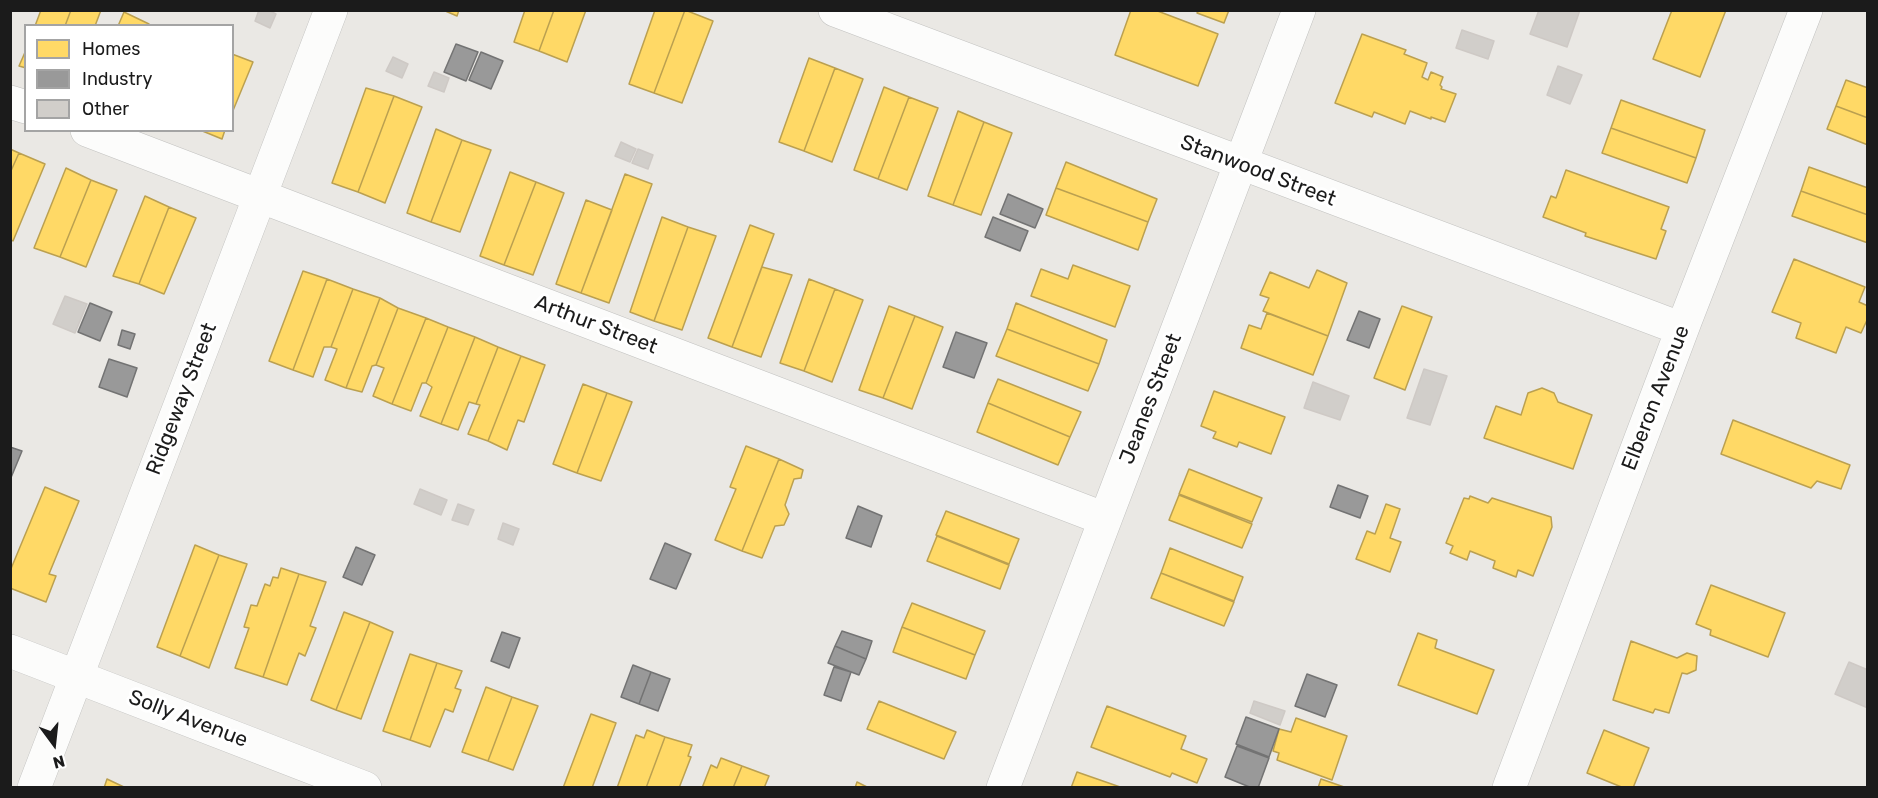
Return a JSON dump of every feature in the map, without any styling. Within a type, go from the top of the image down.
[{"type":"street","name":"Ridgeway Street","points":[[34,788],[331,10]]},
{"type":"street","name":"Stanwood Street","points":[[835,10],[1682,329]]},
{"type":"street","name":"Jeanes Street","points":[[1003,788],[1299,10]]},
{"type":"street","name":"Elberon Avenue","points":[[1509,788],[1682,329],[1806,10]]},
{"type":"street","name":"Arthur Street","points":[[92,132],[1105,519]]},
{"type":"street","name":"Solly Avenue","points":[[10,651],[365,788]]},
{"type":"building: Homes","points":[[41,10],[71,10],[66,24],[36,24]]},
{"type":"building: Homes","points":[[71,10],[101,10],[96,24],[66,24]]},
{"type":"building: Homes","points":[[443,10],[459,10],[457,16]]},
{"type":"building: Homes","points":[[525,10],[554,10],[539,51],[514,42]]},
{"type":"building: Homes","points":[[554,10],[586,10],[567,62],[539,51]]},
{"type":"building: Homes","points":[[655,10],[685,10],[654,93],[629,84]]},
{"type":"building: Homes","points":[[685,10],[713,21],[682,103],[654,93]]},
{"type":"building: Homes","points":[[1131,10],[1155,10],[1218,34],[1198,86],[1115,55]]},
{"type":"building: Homes","points":[[1199,10],[1229,10],[1224,23],[1197,13]]},
{"type":"building: Homes","points":[[1672,10],[1726,10],[1700,77],[1653,59]]},
{"type":"building: Homes","points":[[124,12],[149,24],[119,24]]},
{"type":"building: Homes","points":[[1362,34],[1406,50],[1404,54],[1427,63],[1422,77],[1428,80],[1431,72],[1443,77],[1441,89],[1456,94],[1445,122],[1410,111],[1405,124],[1374,112],[1372,117],[1335,103]]},
{"type":"building: Homes","points":[[24,55],[24,67],[19,66]]},
{"type":"building: Homes","points":[[234,55],[253,62],[234,108]]},
{"type":"building: Homes","points":[[809,58],[835,68],[804,151],[779,142]]},
{"type":"building: Homes","points":[[835,68],[863,79],[832,162],[804,151]]},
{"type":"building: Homes","points":[[1846,80],[1868,88],[1868,118],[1836,106]]},
{"type":"building: Homes","points":[[884,87],[909,97],[878,179],[854,170]]},
{"type":"building: Homes","points":[[366,88],[394,96],[358,192],[332,183]]},
{"type":"building: Homes","points":[[394,96],[422,107],[385,203],[358,192]]},
{"type":"building: Homes","points":[[909,97],[938,108],[907,190],[878,179]]},
{"type":"building: Homes","points":[[1621,100],[1705,130],[1696,158],[1611,128]]},
{"type":"building: Homes","points":[[1836,106],[1868,118],[1868,145],[1827,129]]},
{"type":"building: Homes","points":[[958,111],[984,122],[953,205],[928,196]]},
{"type":"building: Homes","points":[[984,122],[1012,133],[981,215],[953,205]]},
{"type":"building: Homes","points":[[1611,128],[1696,158],[1687,183],[1602,153]]},
{"type":"building: Homes","points":[[436,129],[462,140],[431,222],[407,213]]},
{"type":"building: Homes","points":[[205,132],[224,132],[222,139]]},
{"type":"building: Homes","points":[[462,140],[491,150],[460,232],[431,222]]},
{"type":"building: Homes","points":[[10,149],[19,153],[10,173]]},
{"type":"building: Homes","points":[[19,153],[45,164],[13,241],[10,239],[10,173]]},
{"type":"building: Homes","points":[[1066,162],[1157,199],[1148,222],[1056,188]]},
{"type":"building: Homes","points":[[1809,167],[1868,188],[1868,215],[1801,191]]},
{"type":"building: Homes","points":[[66,168],[91,180],[60,257],[34,248]]},
{"type":"building: Homes","points":[[1566,170],[1669,207],[1661,229],[1666,231],[1656,259],[1585,236],[1586,233],[1543,217],[1551,196],[1556,198]]},
{"type":"building: Homes","points":[[510,172],[536,182],[504,265],[480,256]]},
{"type":"building: Homes","points":[[625,174],[652,184],[609,303],[581,293]]},
{"type":"building: Homes","points":[[91,180],[117,190],[86,267],[60,257]]},
{"type":"building: Homes","points":[[536,182],[564,193],[533,275],[504,265]]},
{"type":"building: Homes","points":[[1056,188],[1148,222],[1138,250],[1046,215]]},
{"type":"building: Homes","points":[[1801,191],[1868,215],[1868,243],[1792,216]]},
{"type":"building: Homes","points":[[145,196],[169,207],[139,284],[113,276]]},
{"type":"building: Homes","points":[[586,200],[612,210],[581,293],[556,284]]},
{"type":"building: Homes","points":[[169,207],[196,218],[164,294],[139,284]]},
{"type":"building: Homes","points":[[662,217],[688,227],[654,321],[630,312]]},
{"type":"building: Homes","points":[[750,225],[774,234],[732,347],[708,338]]},
{"type":"building: Homes","points":[[688,227],[716,236],[682,330],[654,321]]},
{"type":"building: Homes","points":[[1794,259],[1865,287],[1859,302],[1868,306],[1868,318],[1861,333],[1846,327],[1836,353],[1796,338],[1801,323],[1772,312]]},
{"type":"building: Homes","points":[[1073,265],[1130,286],[1115,327],[1031,296],[1041,269],[1068,279]]},
{"type":"building: Homes","points":[[762,267],[792,275],[761,357],[732,347]]},
{"type":"building: Homes","points":[[1317,270],[1347,283],[1328,336],[1263,311],[1269,298],[1260,295],[1270,272],[1309,288]]},
{"type":"building: Homes","points":[[303,271],[327,279],[293,370],[269,361]]},
{"type":"building: Homes","points":[[327,279],[353,289],[331,347],[324,347],[313,377],[293,370]]},
{"type":"building: Homes","points":[[809,279],[835,289],[804,371],[780,363]]},
{"type":"building: Homes","points":[[353,289],[380,298],[346,388],[325,380],[337,349],[331,347]]},
{"type":"building: Homes","points":[[835,289],[863,300],[832,382],[804,371]]},
{"type":"building: Homes","points":[[380,298],[398,308],[376,365],[372,366],[362,392],[346,388]]},
{"type":"building: Homes","points":[[1016,303],[1107,340],[1099,364],[1007,329]]},
{"type":"building: Homes","points":[[889,306],[915,316],[883,398],[859,390]]},
{"type":"building: Homes","points":[[1402,306],[1432,317],[1405,390],[1374,378]]},
{"type":"building: Homes","points":[[398,308],[426,318],[392,404],[373,396],[384,368],[376,365]]},
{"type":"building: Homes","points":[[1267,313],[1328,336],[1313,375],[1241,348],[1249,325],[1261,329]]},
{"type":"building: Homes","points":[[915,316],[943,327],[912,409],[883,398]]},
{"type":"building: Homes","points":[[426,318],[448,327],[426,383],[422,383],[411,411],[392,404]]},
{"type":"building: Homes","points":[[448,327],[475,337],[441,424],[420,416],[432,387],[426,383]]},
{"type":"building: Homes","points":[[1007,329],[1099,364],[1088,391],[996,356]]},
{"type":"building: Homes","points":[[475,337],[498,347],[476,404],[469,402],[458,430],[441,424]]},
{"type":"building: Homes","points":[[498,347],[521,356],[488,441],[468,434],[480,405],[476,404]]},
{"type":"building: Homes","points":[[521,356],[545,365],[524,422],[518,420],[507,450],[488,441]]},
{"type":"building: Homes","points":[[998,379],[1081,412],[1070,437],[988,403]]},
{"type":"building: Homes","points":[[583,384],[607,393],[577,473],[553,464]]},
{"type":"building: Homes","points":[[1542,388],[1554,393],[1558,402],[1592,415],[1573,469],[1484,438],[1496,406],[1521,415],[1528,393]]},
{"type":"building: Homes","points":[[1214,391],[1285,417],[1271,454],[1239,442],[1237,447],[1213,438],[1216,432],[1201,426]]},
{"type":"building: Homes","points":[[607,393],[632,402],[601,481],[577,473]]},
{"type":"building: Homes","points":[[988,403],[1070,437],[1058,465],[977,432]]},
{"type":"building: Homes","points":[[1733,420],[1850,465],[1841,489],[1817,481],[1811,488],[1721,454]]},
{"type":"building: Homes","points":[[746,446],[779,459],[742,551],[715,540],[736,489],[730,487]]},
{"type":"building: Homes","points":[[779,459],[803,470],[801,478],[794,479],[785,505],[789,514],[784,525],[775,526],[762,558],[742,551]]},
{"type":"building: Homes","points":[[1189,469],[1262,498],[1252,522],[1179,494]]},
{"type":"building: Homes","points":[[45,487],[79,501],[49,574],[56,576],[46,602],[10,588],[10,571]]},
{"type":"building: Homes","points":[[1179,495],[1252,524],[1242,548],[1169,520]]},
{"type":"building: Homes","points":[[1470,496],[1488,503],[1492,498],[1551,517],[1552,527],[1533,576],[1518,570],[1516,577],[1493,568],[1495,561],[1470,551],[1467,560],[1450,553],[1453,546],[1446,543],[1464,498],[1469,499]]},
{"type":"building: Homes","points":[[1386,504],[1400,509],[1390,538],[1401,542],[1390,572],[1356,559],[1367,531],[1375,534]]},
{"type":"building: Homes","points":[[946,511],[1019,539],[1009,564],[936,535]]},
{"type":"building: Homes","points":[[937,536],[1009,565],[1000,589],[927,561]]},
{"type":"building: Homes","points":[[195,545],[219,555],[180,656],[157,647]]},
{"type":"building: Homes","points":[[1170,548],[1243,577],[1234,601],[1161,573]]},
{"type":"building: Homes","points":[[219,555],[247,564],[209,668],[180,656]]},
{"type":"building: Homes","points":[[281,568],[299,574],[263,677],[235,668],[249,628],[244,627],[251,605],[257,606],[265,584],[270,586],[273,577],[278,578]]},
{"type":"building: Homes","points":[[1161,573],[1234,602],[1224,626],[1151,598]]},
{"type":"building: Homes","points":[[299,574],[326,582],[310,626],[316,628],[305,656],[299,653],[287,685],[263,677]]},
{"type":"building: Homes","points":[[1711,585],[1785,613],[1768,657],[1710,635],[1711,630],[1696,624]]},
{"type":"building: Homes","points":[[912,603],[985,631],[975,655],[902,627]]},
{"type":"building: Homes","points":[[344,612],[370,622],[336,710],[311,700]]},
{"type":"building: Homes","points":[[370,622],[393,632],[361,719],[336,710]]},
{"type":"building: Homes","points":[[902,627],[975,655],[966,679],[893,652]]},
{"type":"building: Homes","points":[[1418,633],[1437,640],[1435,648],[1494,670],[1477,714],[1398,685]]},
{"type":"building: Homes","points":[[1631,641],[1677,658],[1687,653],[1697,656],[1696,670],[1687,674],[1682,673],[1669,713],[1655,709],[1653,713],[1613,700]]},
{"type":"building: Homes","points":[[410,654],[437,663],[410,740],[383,731]]},
{"type":"building: Homes","points":[[437,663],[462,671],[455,688],[461,690],[453,712],[445,709],[430,747],[410,740]]},
{"type":"building: Homes","points":[[486,687],[512,697],[488,761],[462,752]]},
{"type":"building: Homes","points":[[512,697],[538,706],[513,770],[488,761]]},
{"type":"building: Homes","points":[[879,701],[956,732],[944,759],[867,729]]},
{"type":"building: Homes","points":[[1107,706],[1186,736],[1181,749],[1207,759],[1197,783],[1172,773],[1170,777],[1091,747]]},
{"type":"building: Homes","points":[[591,714],[616,723],[592,788],[563,788]]},
{"type":"building: Homes","points":[[1296,718],[1347,736],[1332,780],[1277,760],[1279,753],[1273,751],[1279,729],[1291,732]]},
{"type":"building: Homes","points":[[647,730],[665,737],[646,788],[617,788],[636,735],[644,738]]},
{"type":"building: Homes","points":[[1604,730],[1649,748],[1633,788],[1624,788],[1587,773]]},
{"type":"building: Homes","points":[[665,737],[692,745],[688,756],[691,757],[679,788],[646,788]]},
{"type":"building: Homes","points":[[721,758],[742,766],[733,788],[702,788],[711,765],[717,768]]},
{"type":"building: Homes","points":[[742,766],[769,776],[764,788],[733,788]]},
{"type":"building: Homes","points":[[1077,772],[1123,788],[1071,788]]},
{"type":"building: Homes","points":[[107,779],[126,788],[104,788]]},
{"type":"building: Homes","points":[[1321,779],[1347,788],[1318,788]]},
{"type":"building: Homes","points":[[857,782],[869,788],[855,788]]},
{"type":"building: Industry","points":[[456,44],[478,52],[466,81],[444,72]]},
{"type":"building: Industry","points":[[481,52],[503,61],[491,89],[469,80]]},
{"type":"building: Industry","points":[[1008,194],[1043,209],[1035,228],[1000,214]]},
{"type":"building: Industry","points":[[993,217],[1028,231],[1020,251],[985,237]]},
{"type":"building: Industry","points":[[90,303],[112,312],[100,341],[78,332]]},
{"type":"building: Industry","points":[[1359,311],[1380,319],[1369,348],[1347,340]]},
{"type":"building: Industry","points":[[122,330],[135,334],[130,349],[118,345]]},
{"type":"building: Industry","points":[[956,332],[987,343],[974,378],[943,367]]},
{"type":"building: Industry","points":[[109,359],[137,368],[127,397],[99,387]]},
{"type":"building: Industry","points":[[10,447],[22,451],[10,480]]},
{"type":"building: Industry","points":[[1338,485],[1368,496],[1360,518],[1330,507]]},
{"type":"building: Industry","points":[[858,506],[882,516],[871,547],[846,538]]},
{"type":"building: Industry","points":[[665,543],[691,554],[676,589],[650,579]]},
{"type":"building: Industry","points":[[356,547],[375,555],[362,585],[343,577]]},
{"type":"building: Industry","points":[[842,631],[872,641],[866,659],[835,646]]},
{"type":"building: Industry","points":[[502,632],[520,638],[509,668],[491,661]]},
{"type":"building: Industry","points":[[835,646],[866,659],[859,675],[828,663]]},
{"type":"building: Industry","points":[[633,665],[651,672],[639,704],[621,697]]},
{"type":"building: Industry","points":[[834,667],[851,672],[841,701],[824,695]]},
{"type":"building: Industry","points":[[651,672],[670,679],[658,711],[639,704]]},
{"type":"building: Industry","points":[[1307,674],[1337,685],[1325,717],[1295,706]]},
{"type":"building: Industry","points":[[1246,717],[1279,729],[1269,757],[1236,744]]},
{"type":"building: Industry","points":[[1237,746],[1269,758],[1258,788],[1252,788],[1225,777]]},
{"type":"building: Other","points":[[259,10],[268,10],[276,14],[270,28],[255,21]]},
{"type":"building: Other","points":[[1539,10],[1580,10],[1567,47],[1530,34]]},
{"type":"building: Other","points":[[1462,30],[1494,41],[1488,59],[1456,48]]},
{"type":"building: Other","points":[[393,57],[408,64],[402,78],[386,71]]},
{"type":"building: Other","points":[[1558,66],[1582,75],[1570,104],[1547,95]]},
{"type":"building: Other","points":[[434,72],[449,78],[444,92],[428,86]]},
{"type":"building: Other","points":[[621,142],[636,149],[630,162],[615,156]]},
{"type":"building: Other","points":[[638,149],[653,155],[648,169],[632,163]]},
{"type":"building: Other","points":[[65,296],[87,304],[75,333],[53,324]]},
{"type":"building: Other","points":[[1424,369],[1447,376],[1430,425],[1407,418]]},
{"type":"building: Other","points":[[1313,382],[1349,396],[1340,420],[1304,408]]},
{"type":"building: Other","points":[[420,489],[447,500],[441,515],[414,504]]},
{"type":"building: Other","points":[[458,504],[474,510],[468,525],[452,520]]},
{"type":"building: Other","points":[[503,523],[519,529],[513,545],[498,539]]},
{"type":"building: Other","points":[[1849,662],[1868,670],[1868,708],[1835,694]]},
{"type":"building: Other","points":[[1254,701],[1285,711],[1280,725],[1250,713]]}]
